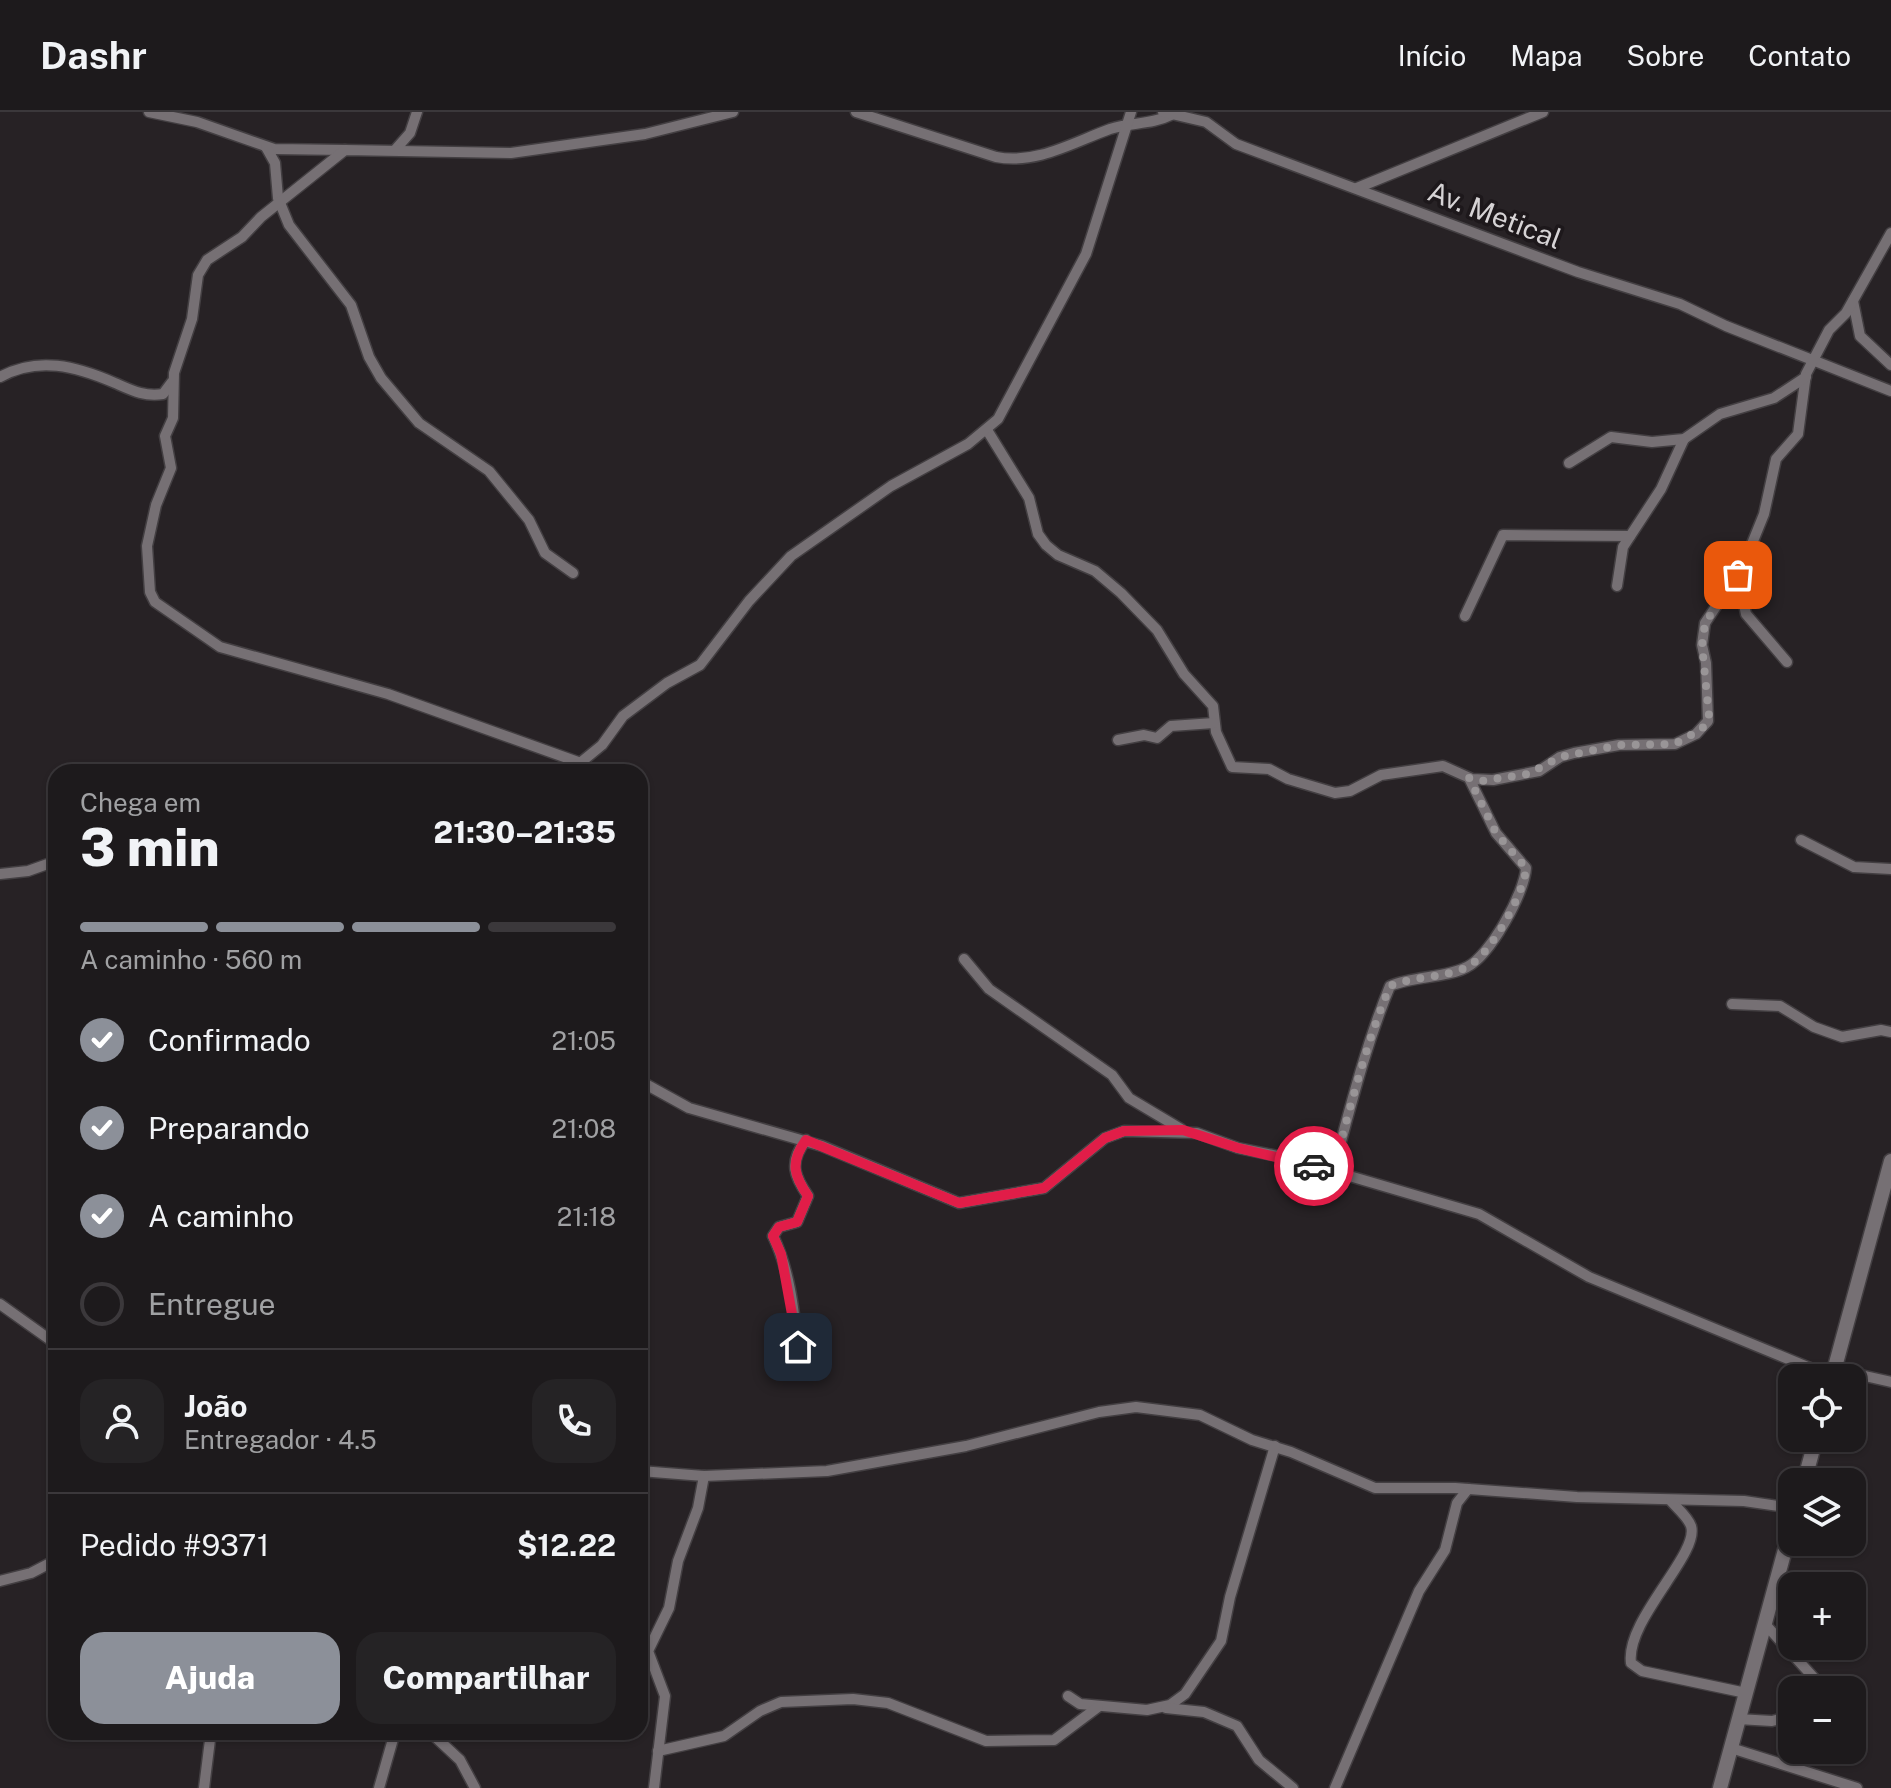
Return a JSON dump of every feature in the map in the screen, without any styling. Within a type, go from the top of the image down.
[{"type":"street","points":[[149,112],[197,122],[266,147],[511,153],[645,134],[733,112]]},
{"type":"street","points":[[395,150],[410,133],[417,112]]},
{"type":"street","points":[[856,112],[1008,160],[1052,152],[1127,126],[1143,125],[1167,113]]},
{"type":"street","points":[[345,150],[279,202],[242,237],[201,267],[192,319],[173,380],[173,418],[165,436],[171,468],[156,505],[147,546],[150,592],[155,602],[220,647],[388,694],[581,763],[602,745],[623,716],[667,683],[700,665],[749,601],[791,556],[891,486],[987,430],[1006,406],[1074,283],[1091,241],[1131,112]]},
{"type":"street","points":[[1357,188],[1543,112]]},
{"type":"street","name":"Av. Metical","points":[[1167,113],[1203,121],[1236,144],[1578,272],[1680,304],[1891,391]]},
{"type":"street","points":[[266,147],[275,163],[279,202],[293,233],[323,266],[351,305],[369,357],[387,387],[419,423],[489,471],[529,520],[545,553],[573,573]]},
{"type":"street","points":[[987,430],[1029,498],[1038,534],[1058,555],[1106,579],[1157,630],[1177,664],[1215,710],[1214,723],[1232,767],[1269,769],[1288,779],[1335,793],[1350,791],[1370,778],[1407,770],[1447,767],[1481,781],[1528,774],[1574,753],[1619,745],[1666,746],[1696,734],[1709,716],[1702,645],[1705,623],[1738,575],[1764,514],[1776,459],[1798,434],[1806,377],[1813,360],[1829,330],[1846,313],[1891,233]]},
{"type":"street","points":[[1853,301],[1860,336],[1891,365]]},
{"type":"street","points":[[0,377],[23,366],[50,363],[140,394],[155,395],[163,394],[173,380]]},
{"type":"street","points":[[1569,463],[1611,437],[1652,442],[1684,439],[1720,414],[1774,398],[1806,377]]},
{"type":"street","points":[[1617,586],[1622,552],[1661,489],[1684,439]]},
{"type":"street","points":[[1465,616],[1503,535],[1630,536]]},
{"type":"street","points":[[1738,575],[1746,614],[1787,662]]},
{"type":"street","points":[[1118,740],[1144,735],[1157,738],[1171,726],[1214,723]]},
{"type":"street","points":[[1333,1171],[1352,1108],[1361,1062],[1390,986],[1469,966],[1497,935],[1523,886],[1526,868],[1496,833],[1469,778]]},
{"type":"street","points":[[1801,840],[1854,867],[1891,869]]},
{"type":"street","points":[[0,874],[28,871],[48,864]]},
{"type":"street","points":[[964,959],[989,989],[1112,1075],[1129,1098],[1183,1130],[1479,1214],[1589,1277],[1806,1364]]},
{"type":"street","points":[[1732,1004],[1780,1006],[1814,1027],[1842,1037],[1881,1030],[1891,1032]]},
{"type":"street","points":[[648,1085],[689,1108],[806,1140],[940,1198],[968,1204],[1044,1188],[1087,1151],[1115,1134],[1183,1130]]},
{"type":"street","points":[[801,1371],[788,1281],[773,1236],[779,1227],[797,1222],[808,1196],[799,1187],[796,1172],[799,1150],[806,1140]]},
{"type":"street","points":[[1836,1364],[1891,1161]]},
{"type":"street","points":[[0,1304],[48,1338]]},
{"type":"street","points":[[1866,1379],[1891,1382]]},
{"type":"street","points":[[648,1472],[704,1476],[827,1471],[966,1446],[1088,1415],[1136,1407],[1200,1415],[1252,1440],[1275,1446],[1369,1487],[1468,1489],[1671,1501],[1744,1501],[1778,1506]]},
{"type":"street","points":[[1160,1708],[1175,1703],[1185,1694],[1221,1641],[1230,1597],[1275,1446]]},
{"type":"street","points":[[654,1788],[665,1696],[648,1651],[668,1612],[678,1561],[698,1508],[704,1476]]},
{"type":"street","points":[[1335,1788],[1419,1591],[1445,1550],[1457,1503],[1468,1489]]},
{"type":"street","points":[[1671,1501],[1691,1525],[1691,1536],[1686,1551],[1648,1609],[1631,1650],[1631,1663],[1642,1671],[1746,1693]]},
{"type":"street","points":[[1720,1788],[1783,1556]]},
{"type":"street","points":[[0,1581],[31,1573],[48,1564]]},
{"type":"street","points":[[1765,1624],[1812,1676]]},
{"type":"street","points":[[1068,1696],[1080,1704],[1098,1707],[1204,1712],[1230,1722],[1244,1734],[1259,1760],[1293,1788]]},
{"type":"street","points":[[658,1751],[724,1736],[760,1711],[781,1702],[853,1699],[888,1703],[986,1741],[1054,1740],[1098,1707]]},
{"type":"street","points":[[1738,1719],[1778,1720]]},
{"type":"street","points":[[204,1788],[210,1740]]},
{"type":"street","points":[[379,1788],[393,1740]]},
{"type":"street","points":[[439,1740],[460,1760],[475,1788]]},
{"type":"street","points":[[1731,1748],[1857,1788]]},
{"type":"way so far","points":[[1314,1166],[1333,1171],[1359,1082],[1361,1062],[1390,986],[1469,966],[1497,935],[1523,886],[1524,864],[1496,833],[1469,778],[1481,781],[1528,774],[1574,753],[1619,745],[1666,746],[1685,741],[1696,734],[1706,725],[1709,716],[1708,681],[1702,645],[1705,623],[1738,575]]},
{"type":"route","points":[[798,1347],[781,1254],[773,1236],[779,1227],[797,1222],[808,1196],[799,1187],[796,1177],[799,1150],[806,1140],[940,1198],[968,1204],[1044,1188],[1105,1138],[1124,1131],[1183,1130],[1248,1151],[1314,1166]]}]
